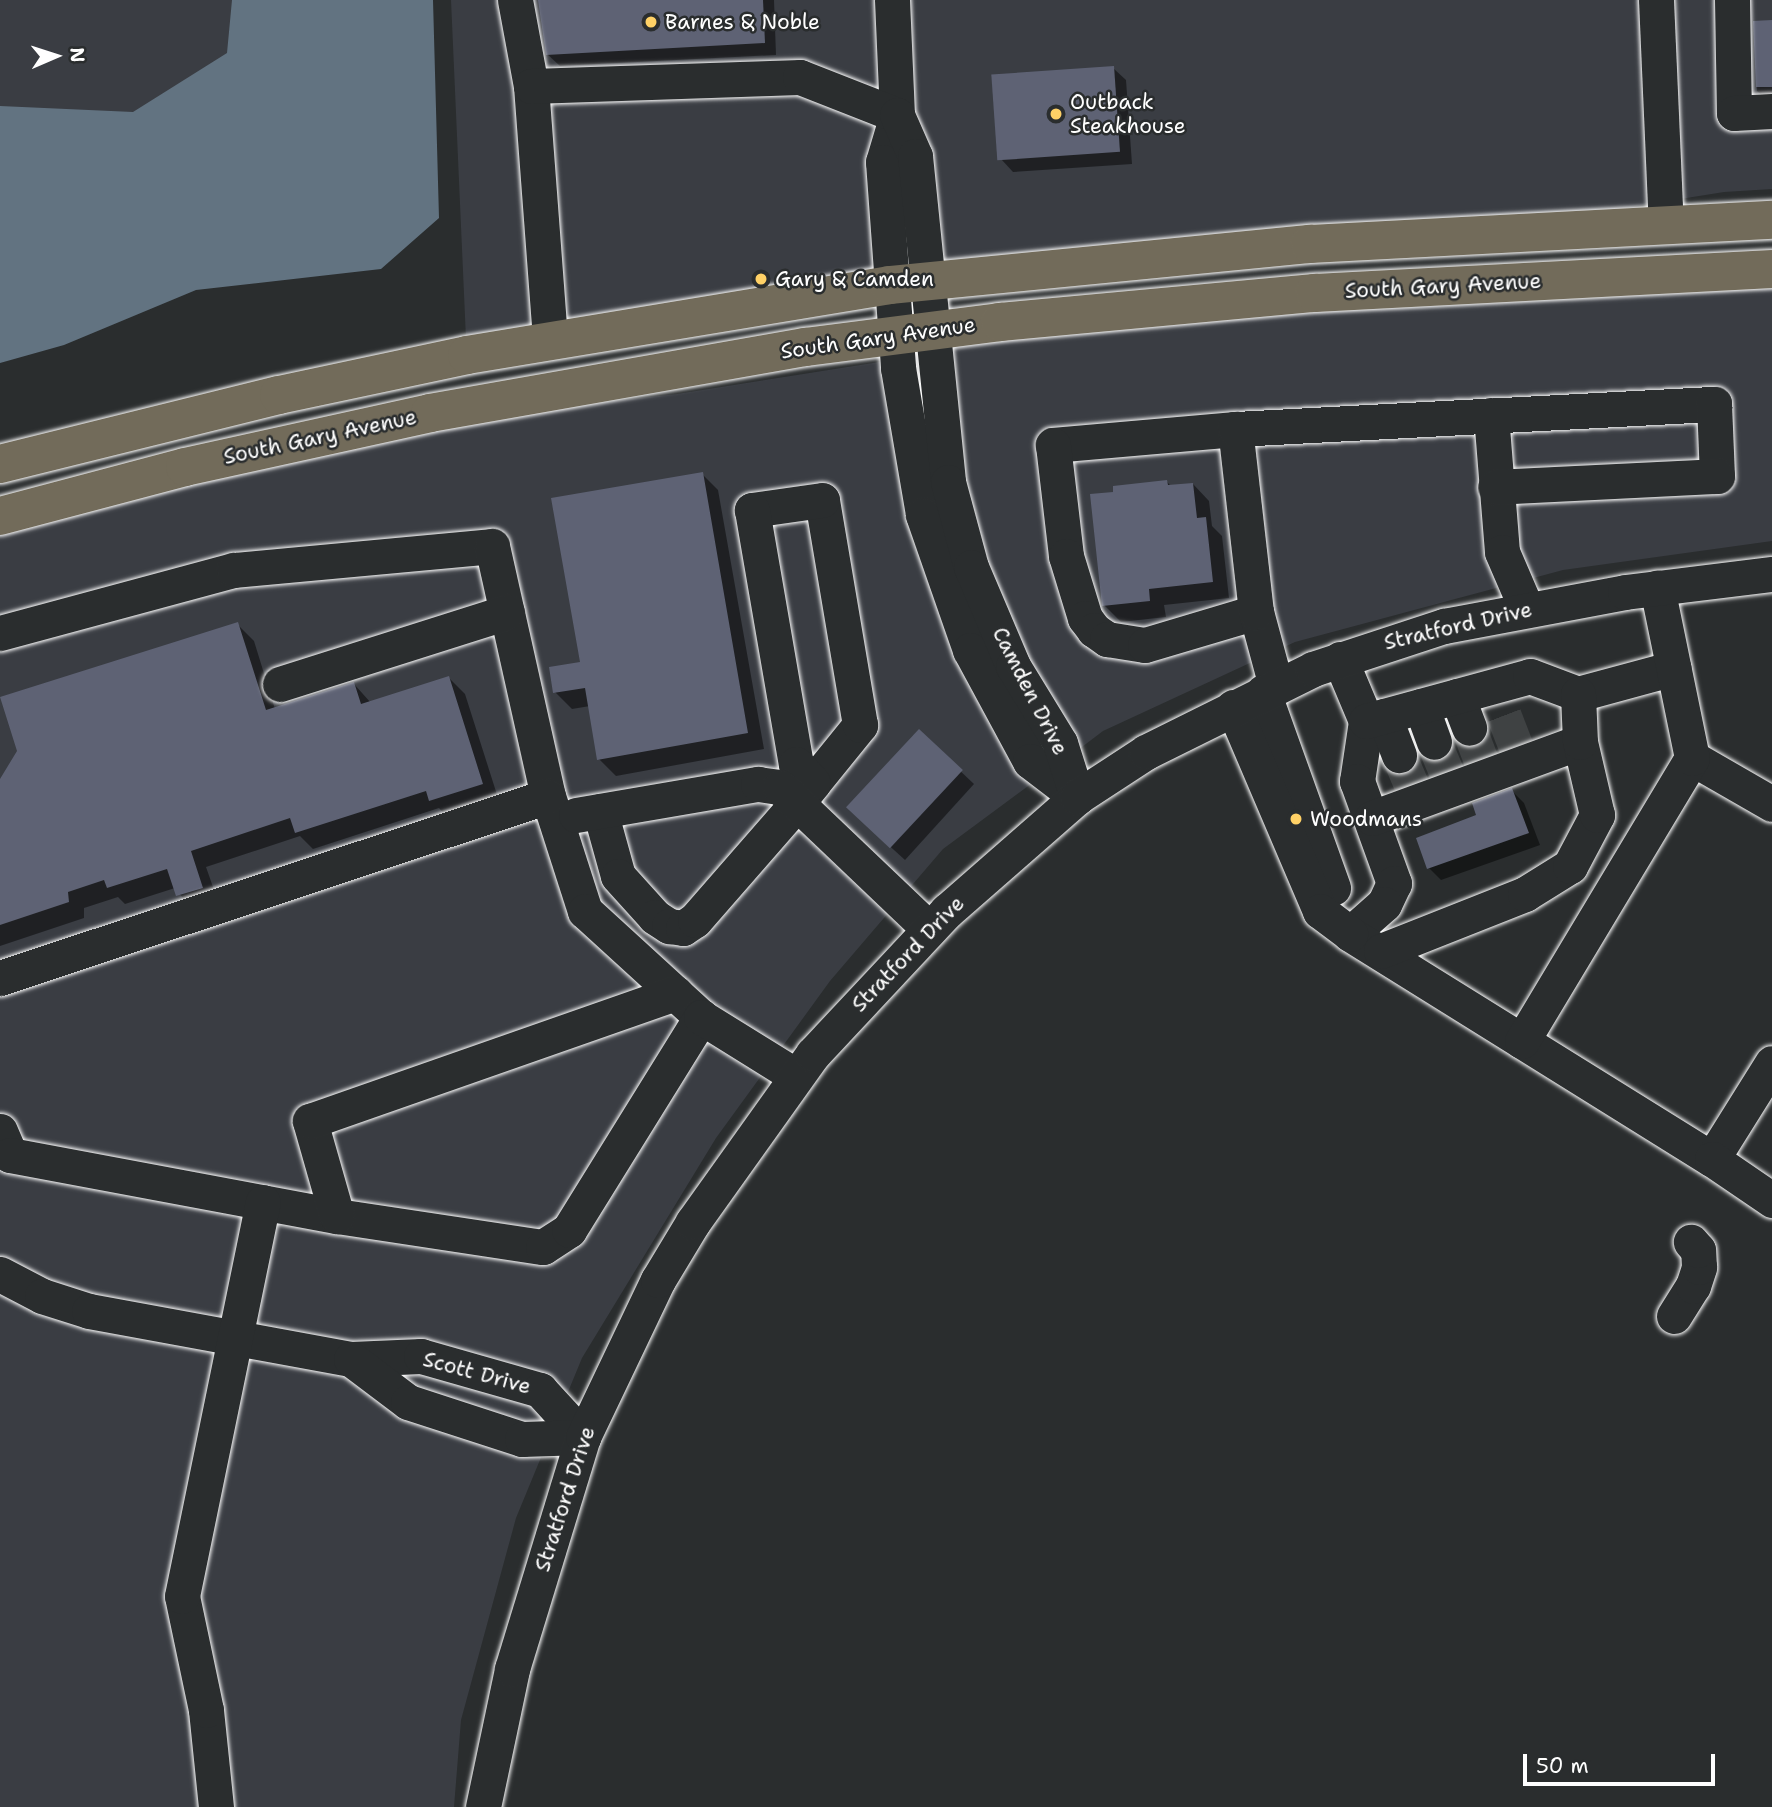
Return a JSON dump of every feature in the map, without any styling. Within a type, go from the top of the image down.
[{"type":"main road","points":[[0,464],[291,392],[550,340],[890,285],[1310,244],[1772,220]]},
{"type":"main road","name":"South Gary Avenue","points":[[0,516],[199,464],[470,405],[679,367],[895,335],[1315,293],[1772,270]]},
{"type":"street","points":[[514,0],[531,86],[550,340]]},
{"type":"street","name":"Camden Drive","points":[[892,0],[897,115],[883,162],[890,285],[895,335],[923,515],[970,650],[1030,761],[1077,797]]},
{"type":"street","points":[[1662,0],[1666,225]]},
{"type":"street","points":[[1731,0],[1734,113],[1772,111]]},
{"type":"street","points":[[531,86],[800,77],[897,115]]},
{"type":"street","name":"Camden Drive","points":[[897,115],[915,156],[948,482],[971,567],[1013,666],[1060,743],[1077,797]]},
{"type":"street","points":[[1256,612],[1145,645],[1107,639],[1094,630],[1085,618],[1066,556],[1053,445],[1235,429],[1714,404],[1717,476],[1495,487]]},
{"type":"street","points":[[1491,415],[1502,552],[1527,610]]},
{"type":"street","points":[[1235,429],[1256,612],[1257,695],[1350,934],[1713,1159],[1772,1199]]},
{"type":"street","points":[[600,811],[618,876],[654,917],[669,926],[683,928],[695,920],[805,793],[860,725],[822,499],[752,510],[796,764],[805,793],[929,929]]},
{"type":"street","points":[[0,632],[234,570],[492,546],[552,807],[586,911],[701,1017],[796,1076]]},
{"type":"street","name":"Stratford Drive","points":[[482,1807],[512,1669],[583,1437],[665,1269],[796,1076],[929,929],[1077,797],[1146,752],[1257,695],[1340,659],[1444,626],[1657,588],[1772,574]]},
{"type":"street","points":[[1522,1041],[1692,758],[1657,588]]},
{"type":"street","points":[[280,684],[507,612]]},
{"type":"street","points":[[1340,659],[1410,781]]},
{"type":"street","points":[[1371,818],[1410,781],[1480,754],[1509,727],[1530,676],[1578,694],[1674,668]]},
{"type":"street","points":[[1381,951],[1525,894],[1570,866],[1597,815],[1580,742],[1578,694]]},
{"type":"street","points":[[1375,719],[1457,696],[1509,727],[1580,742]]},
{"type":"street","points":[[1457,696],[1480,754]]},
{"type":"street","points":[[1421,706],[1444,768]]},
{"type":"street","points":[[1350,934],[1384,904],[1394,883],[1357,781],[1375,719]]},
{"type":"street","points":[[1692,758],[1772,804]]},
{"type":"street","points":[[0,978],[552,807],[600,811],[758,784],[805,793]]},
{"type":"street","points":[[337,1216],[310,1121],[675,993]]},
{"type":"street","points":[[0,1131],[10,1155],[337,1216],[531,1248],[556,1243],[569,1230],[701,1017]]},
{"type":"street","points":[[1713,1159],[1772,1063]]},
{"type":"street","points":[[216,1807],[206,1710],[181,1596],[263,1202]]},
{"type":"street","points":[[1674,1316],[1693,1286],[1699,1267],[1698,1250],[1691,1242]]},
{"type":"street","name":"Scott Drive","points":[[0,1274],[43,1296],[89,1311],[351,1359],[421,1356],[540,1390],[583,1437]]},
{"type":"street","name":"Scott Drive","points":[[351,1359],[408,1402],[522,1438],[583,1437]]},
{"type":"shaded area","points":[[0,0],[278,0],[214,145],[0,172]]},
{"type":"shaded area","points":[[451,0],[885,0],[878,272],[466,339]]},
{"type":"shaded area","points":[[902,0],[1772,0],[1772,189],[1724,192],[1599,212],[942,267],[907,110]]},
{"type":"shaded area","points":[[1772,283],[1772,541],[1563,570],[1295,642],[1103,731],[1074,753],[980,568],[942,343],[1176,320]]},
{"type":"shaded area","points":[[892,360],[1039,778],[943,849],[830,981],[716,1138],[582,1358],[516,1518],[461,1720],[454,1807],[0,1807],[0,532],[179,484],[487,415],[677,394]]},
{"type":"water","points":[[232,0],[433,0],[439,218],[381,269],[196,290],[64,345],[0,363],[0,106],[133,112],[227,53]]},
{"type":"building","name":"Barnes & Noble","points":[[538,0],[763,0],[765,43],[546,55]]},
{"type":"building","points":[[1772,20],[1772,87],[1756,87],[1753,21]]},
{"type":"building","name":"Outback Steakhouse","points":[[1114,66],[1120,152],[997,160],[991,75]]},
{"type":"building","points":[[703,472],[748,733],[597,760],[585,688],[553,693],[549,667],[580,662],[551,498]]},
{"type":"building","points":[[1167,480],[1168,485],[1193,483],[1197,518],[1206,517],[1213,582],[1149,589],[1150,601],[1102,606],[1090,494],[1113,492],[1113,486]]},
{"type":"building","points":[[238,622],[266,710],[354,682],[361,704],[449,676],[483,784],[429,801],[426,791],[295,833],[290,818],[191,851],[203,888],[176,896],[167,869],[107,888],[104,880],[68,892],[69,902],[0,925],[0,779],[17,751],[0,697]]},
{"type":"building","points":[[919,729],[963,770],[890,848],[846,807]]},
{"type":"building","name":"Woodmans","points":[[1512,788],[1529,833],[1427,869],[1416,838],[1476,815],[1472,803]]},
{"type":"tunnel","points":[[1504,715],[1516,746]]},
{"type":"tunnel","points":[[1469,728],[1481,760]]},
{"type":"tunnel","points":[[1434,742],[1447,773]]},
{"type":"tunnel","points":[[1399,755],[1412,786]]},
{"type":"place","name":"Barnes & Noble","points":[[651,22]]},
{"type":"place","name":"Outback Steakhouse","points":[[1056,114]]},
{"type":"place","name":"Gary & Camden","points":[[761,279]]},
{"type":"place","name":"Woodmans","points":[[1296,819]]}]
